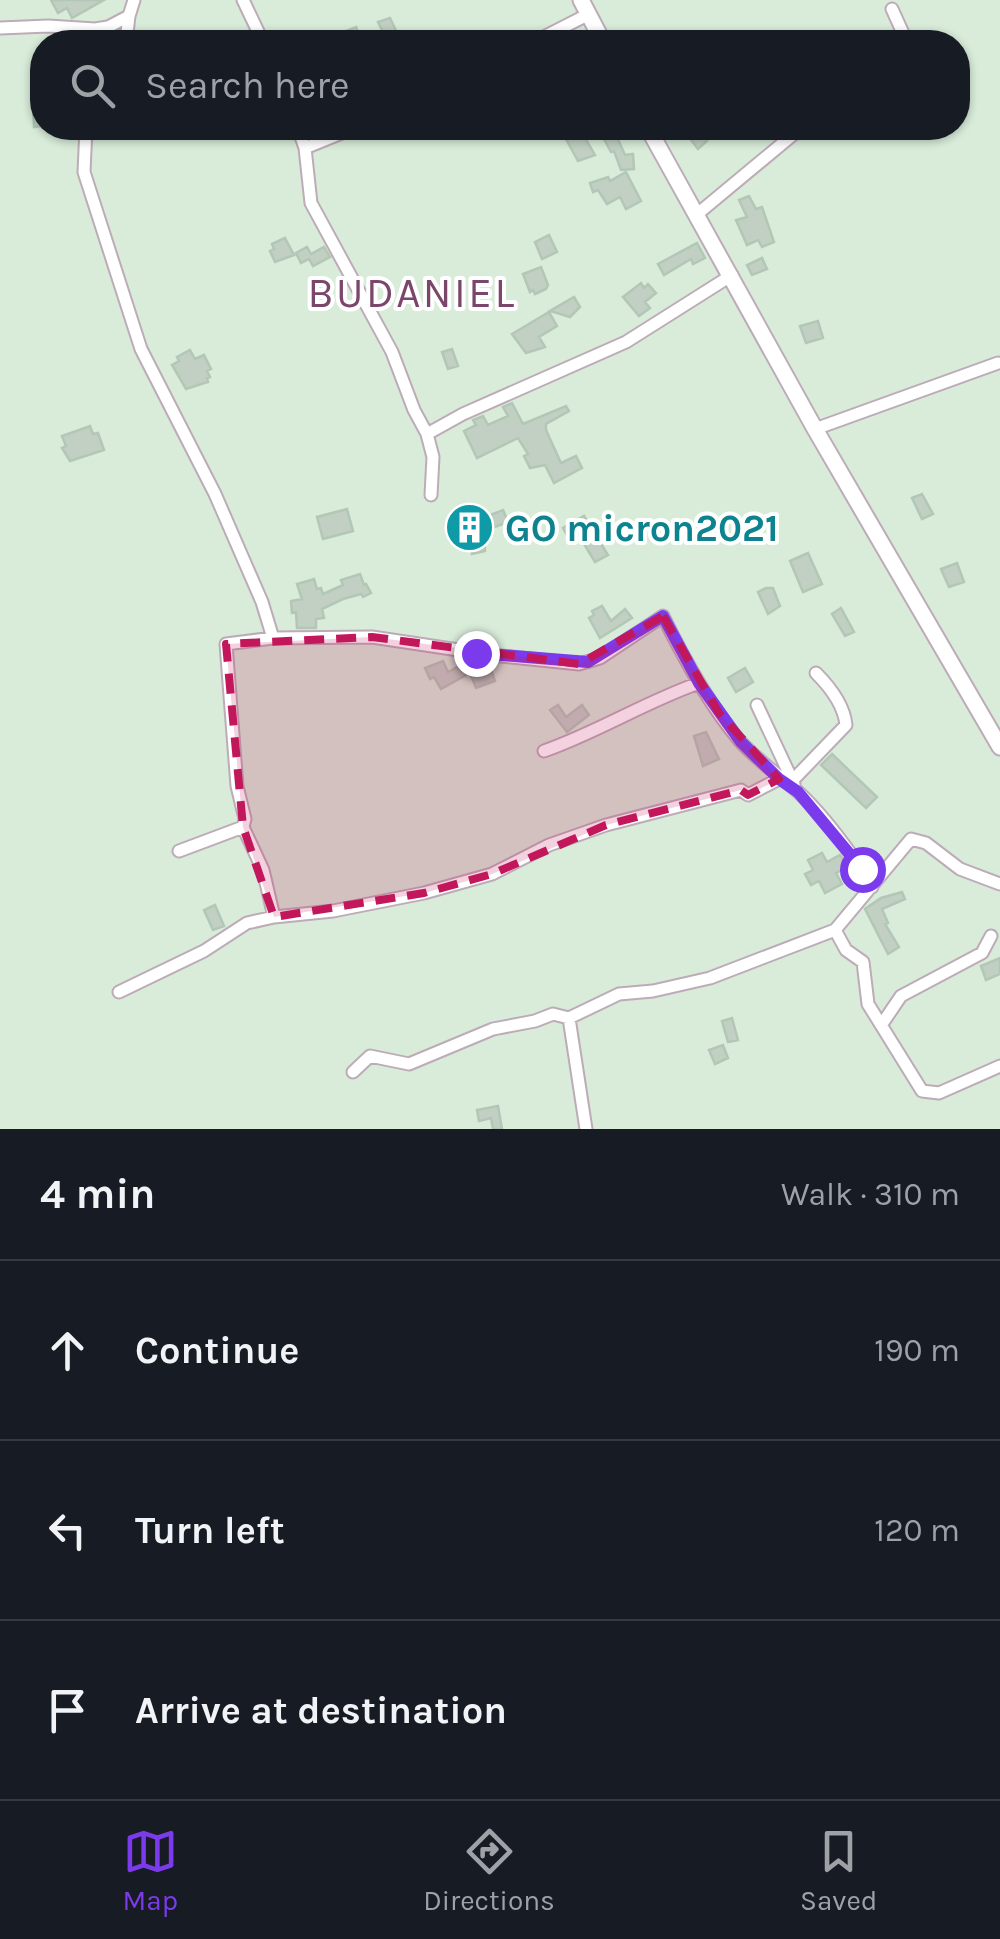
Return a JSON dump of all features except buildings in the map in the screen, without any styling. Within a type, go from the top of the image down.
[{"type":"main road","points":[[585,7],[597,30]]},
{"type":"main road","points":[[654,140],[815,430],[1000,747]]},
{"type":"street","points":[[127,30],[134,0]]},
{"type":"street","points":[[244,0],[258,30]]},
{"type":"street","points":[[551,30],[585,7]]},
{"type":"street","points":[[892,9],[902,30]]},
{"type":"street","points":[[0,28],[95,29],[129,16]]},
{"type":"street","points":[[85,140],[84,172],[141,349],[222,510],[262,602],[273,638]]},
{"type":"street","points":[[302,140],[311,203],[392,352],[427,434],[433,457],[432,495]]},
{"type":"street","points":[[305,148],[325,140]]},
{"type":"street","points":[[695,216],[787,140]]},
{"type":"street","points":[[427,434],[626,342],[732,275]]},
{"type":"street","points":[[815,430],[998,363]]},
{"type":"street","points":[[274,917],[263,870],[244,827],[233,751],[226,644],[273,638],[372,637],[579,664],[600,658],[663,616],[699,683],[741,742],[790,784],[862,869],[872,887]]},
{"type":"street","points":[[119,992],[204,951],[247,922],[366,906],[441,888],[492,874],[549,845],[606,825],[726,793],[741,790],[748,796],[790,784],[846,724],[831,690],[816,673]]},
{"type":"street","points":[[544,751],[600,730],[667,694],[699,683]]},
{"type":"street","points":[[757,704],[790,784]]},
{"type":"street","points":[[180,851],[244,827]]},
{"type":"street","points":[[353,1072],[370,1056],[409,1064],[493,1030],[553,1014],[569,1018],[619,994],[710,978],[835,930],[906,843],[917,838],[960,868],[1000,884]]},
{"type":"street","points":[[835,930],[846,950],[863,962],[868,1004],[922,1091],[940,1093],[1000,1066]]},
{"type":"street","points":[[882,1024],[902,996],[972,960],[987,947],[991,936]]},
{"type":"street","points":[[569,1018],[586,1129]]},
{"type":"highlighted area","points":[[663,616],[719,713],[779,779],[748,795],[741,790],[606,825],[492,874],[424,893],[274,917],[243,827],[226,644],[372,637],[579,664]]},
{"type":"place","name":"GO micron2021","points":[[470,528]]},
{"type":"district","name":"BUDANIEL","points":[[412,292]]},
{"type":"route","points":[[476,653],[579,664],[600,658],[663,616],[699,683],[741,742],[798,792],[862,869]]}]
